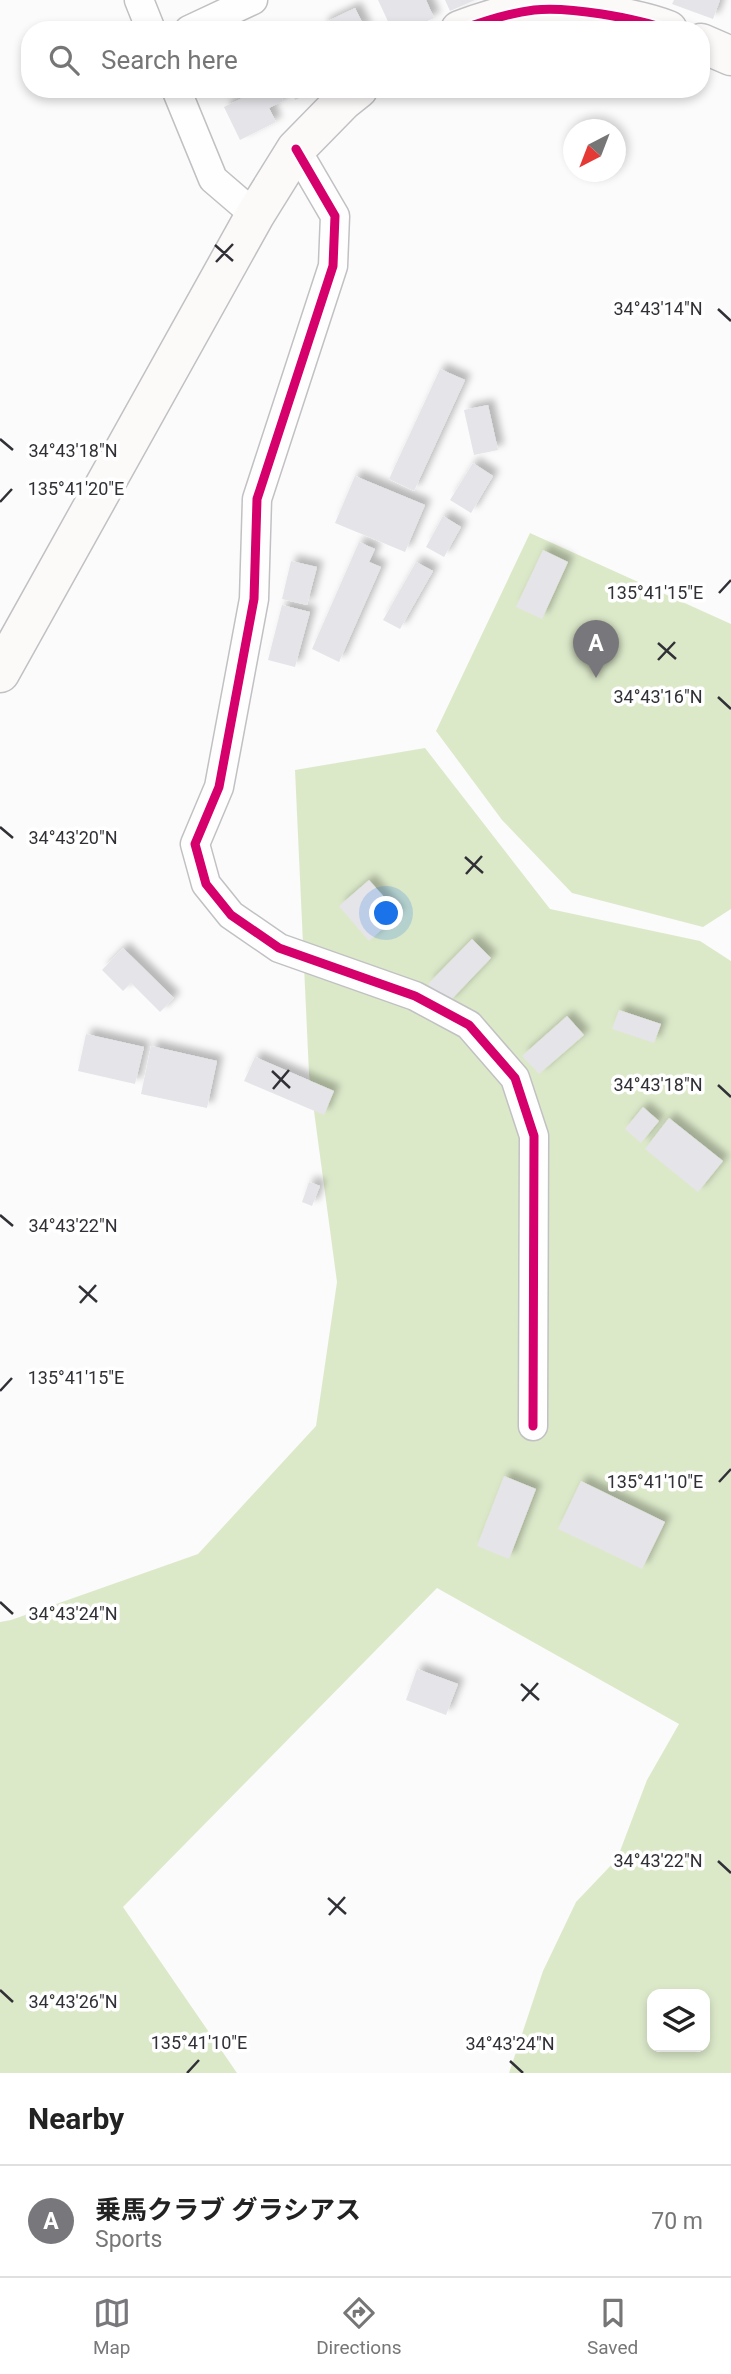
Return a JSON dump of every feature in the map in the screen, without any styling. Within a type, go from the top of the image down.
[{"type":"street","points":[[139,0],[147,21]]},
{"type":"street","points":[[208,21],[253,0]]},
{"type":"street","points":[[485,21],[536,10],[600,7],[641,21]]},
{"type":"street","points":[[710,47],[731,56]]},
{"type":"street","points":[[180,98],[213,179],[255,215]]},
{"type":"street","points":[[0,673],[255,215],[296,149],[346,98]]},
{"type":"street","points":[[296,149],[335,216],[333,266],[257,499],[254,599],[219,787],[195,844],[206,884],[231,915],[279,948],[415,996],[469,1025],[515,1078],[534,1136],[533,1426]]},
{"type":"green space","points":[[530,533],[731,624],[731,909],[703,927],[572,893],[502,820],[436,731]]},
{"type":"green space","points":[[425,748],[550,909],[700,941],[731,961],[731,2073],[509,2073],[543,1971],[576,1902],[617,1859],[647,1780],[679,1724],[437,1588],[123,1907],[237,2073],[0,2073],[0,1622],[198,1554],[316,1426],[337,1282],[309,1074],[295,770]]},
{"type":"building","points":[[378,0],[426,0],[434,18],[427,21],[388,21]]},
{"type":"building","points":[[445,0],[475,0],[450,11]]},
{"type":"building","points":[[674,0],[720,0],[713,19],[672,4]]},
{"type":"building","points":[[355,8],[362,21],[328,21]]},
{"type":"building","points":[[242,98],[282,98],[283,101],[269,108],[276,122],[240,140],[224,107]]},
{"type":"building","points":[[440,369],[465,380],[414,491],[389,479]]},
{"type":"building","points":[[488,405],[498,450],[474,455],[464,410]]},
{"type":"building","points":[[473,463],[493,476],[471,513],[450,500]]},
{"type":"building","points":[[355,476],[425,505],[405,552],[335,523]]},
{"type":"building","points":[[443,516],[461,527],[444,557],[426,547]]},
{"type":"building","points":[[359,542],[375,549],[369,562],[381,567],[339,662],[312,649]]},
{"type":"building","points":[[543,550],[568,562],[542,619],[516,607]]},
{"type":"building","points":[[291,561],[317,567],[307,605],[282,599]]},
{"type":"building","points":[[416,562],[433,571],[400,629],[383,620]]},
{"type":"building","points":[[282,605],[310,612],[295,667],[268,660]]},
{"type":"building","points":[[369,880],[399,914],[369,941],[339,906]]},
{"type":"building","points":[[472,939],[491,958],[448,1003],[428,984]]},
{"type":"building","points":[[123,948],[174,998],[160,1012],[131,983],[123,991],[102,970]]},
{"type":"building","points":[[619,1010],[661,1024],[654,1043],[612,1029]]},
{"type":"building","points":[[567,1016],[584,1035],[539,1074],[522,1056]]},
{"type":"building","points":[[86,1034],[144,1047],[135,1084],[78,1071]]},
{"type":"building","points":[[151,1046],[217,1061],[207,1108],[141,1094]]},
{"type":"building","points":[[255,1057],[334,1091],[324,1115],[244,1081]]},
{"type":"building","points":[[643,1107],[659,1121],[641,1143],[625,1129]]},
{"type":"building","points":[[669,1118],[723,1161],[698,1192],[645,1149]]},
{"type":"building","points":[[309,1182],[320,1186],[312,1206],[302,1202]]},
{"type":"building","points":[[504,1476],[536,1489],[509,1559],[477,1546]]},
{"type":"building","points":[[581,1481],[665,1522],[642,1569],[558,1529]]},
{"type":"building","points":[[417,1669],[458,1684],[446,1715],[406,1700]]},
{"type":"cycle path","points":[[487,21],[506,15],[548,9],[602,14],[639,21]]},
{"type":"cycle path","points":[[296,149],[335,216],[333,266],[257,499],[254,599],[219,787],[195,844],[206,884],[231,915],[279,948],[415,996],[469,1025],[515,1078],[534,1136],[533,1426]]},
{"type":"place","name":"乗馬クラブ グラシアス","points":[[596,678]]}]
